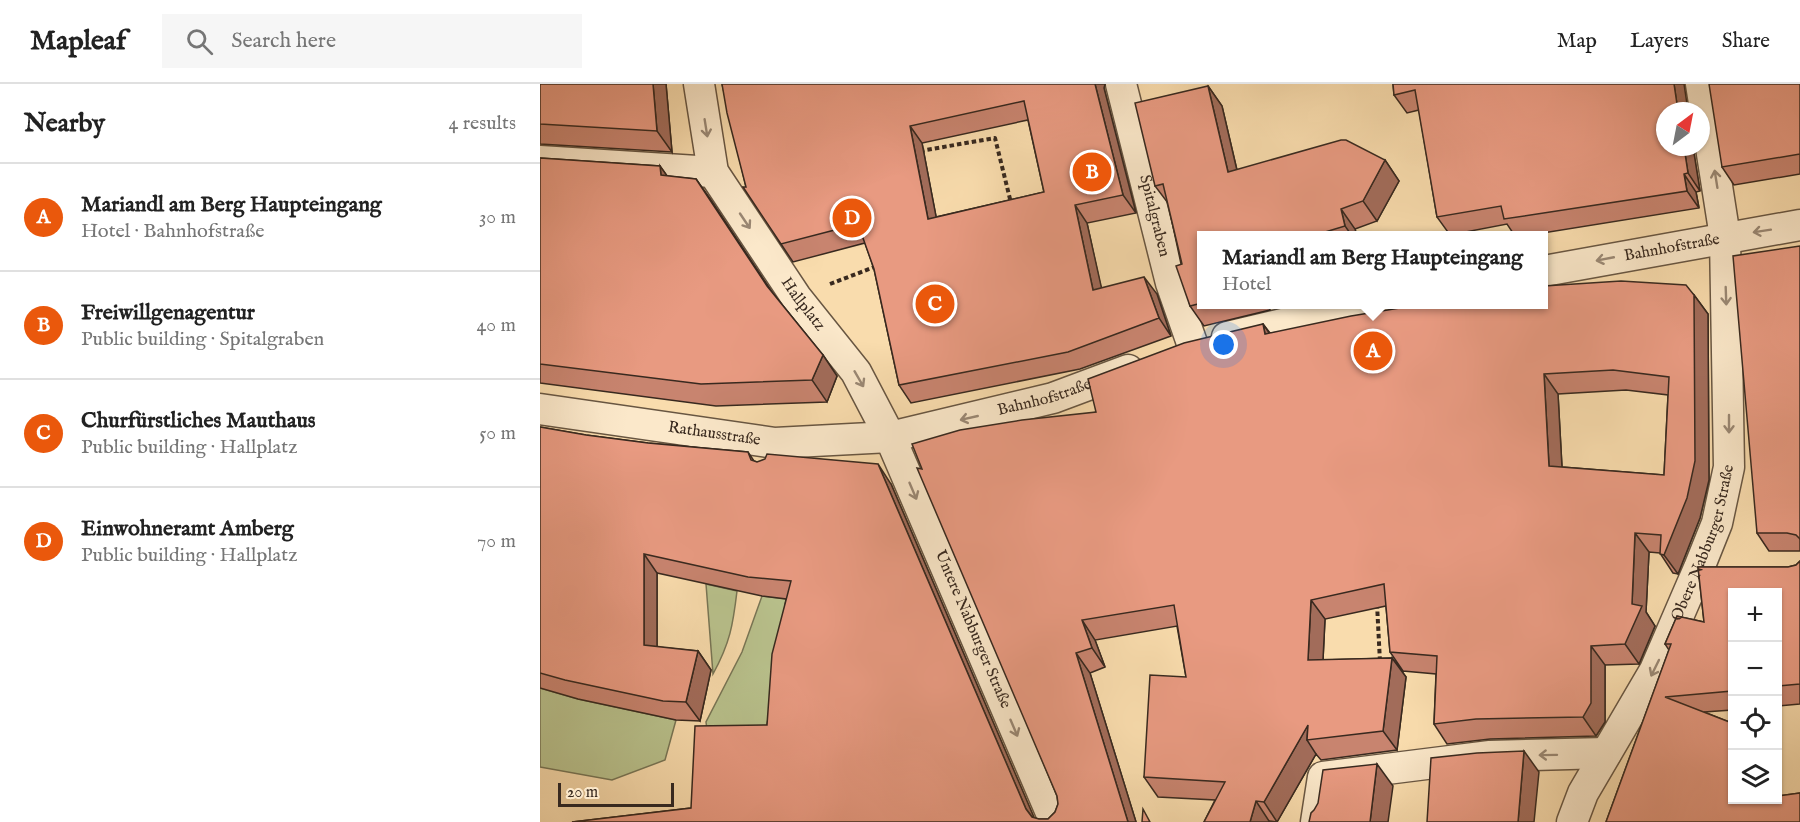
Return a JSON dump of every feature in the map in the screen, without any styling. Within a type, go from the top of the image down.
[{"type":"street","points":[[540,161],[712,172],[699,84]]},
{"type":"street","name":"Spitalgraben","points":[[1121,84],[1171,284],[1171,354]]},
{"type":"street","name":"Obere Nabburger Straße","points":[[1572,822],[1583,793],[1654,670],[1699,568],[1716,523],[1729,467],[1725,237],[1701,84]]},
{"type":"street","name":"Hallplatz","points":[[712,172],[796,297],[855,372],[890,437]]},
{"type":"street","name":"Bahnhofstraße","points":[[1548,270],[1800,225]]},
{"type":"street","name":"Bahnhofstraße","points":[[890,437],[1053,399],[1171,354],[1348,309]]},
{"type":"street","name":"Rathausstraße","points":[[540,409],[775,442],[890,437]]},
{"type":"street","name":"Untere Nabburger Straße","points":[[890,437],[1055,822]]},
{"type":"street","points":[[1699,568],[1733,568]]},
{"type":"street","points":[[1316,822],[1323,777],[1490,756],[1606,753]]},
{"type":"path","points":[[916,151],[995,138],[1013,209]]},
{"type":"path","points":[[796,297],[879,265]]},
{"type":"path","points":[[1377,600],[1380,669]]},
{"type":"green space","points":[[706,584],[737,591],[730,634],[713,674]]},
{"type":"green space","points":[[762,596],[805,601],[781,745],[709,745],[706,722],[742,652]]},
{"type":"green space","points":[[540,688],[578,699],[676,720],[665,760],[612,780],[540,767]]},
{"type":"building","points":[[540,84],[653,84],[657,131],[540,124]]},
{"type":"building","points":[[722,84],[1095,84],[1123,195],[1075,205],[1093,290],[1144,277],[1159,318],[1068,352],[899,385],[874,269],[858,224],[781,244],[743,187],[746,187]],"holes":[[[1024,101],[1044,192],[928,219],[910,126]]]},
{"type":"building","points":[[1393,84],[1674,84],[1677,102],[1656,102],[1656,156],[1685,156],[1688,173],[1684,174],[1687,191],[1504,219],[1501,206],[1437,217],[1415,90],[1394,95]]},
{"type":"building","points":[[1709,84],[1800,84],[1800,154],[1722,167]]},
{"type":"building","points":[[1208,86],[1228,172],[1341,140],[1346,140],[1385,160],[1363,201],[1341,209],[1345,226],[1328,231],[1197,231],[1197,304],[1190,306],[1176,266],[1182,264],[1163,184],[1155,186],[1135,103]]},
{"type":"building","points":[[540,158],[660,166],[661,175],[696,179],[767,286],[823,355],[812,380],[701,384],[540,364]]},
{"type":"building","points":[[1800,246],[1800,539],[1796,535],[1787,533],[1757,533],[1733,256]]},
{"type":"building","points":[[1621,281],[1686,285],[1694,295],[1695,461],[1687,498],[1664,555],[1660,554],[1661,535],[1635,533],[1632,604],[1642,606],[1625,644],[1591,646],[1591,703],[1583,717],[1476,719],[1434,724],[1437,656],[1390,652],[1384,584],[1311,600],[1308,660],[1392,658],[1383,731],[1307,740],[1308,725],[1264,802],[1256,801],[1250,822],[1204,822],[1225,782],[1144,777],[1150,675],[1186,677],[1174,605],[1082,620],[1092,648],[1076,653],[1128,822],[572,822],[691,808],[695,726],[767,725],[772,654],[791,581],[748,577],[644,554],[644,645],[698,651],[686,702],[663,701],[540,673],[540,427],[648,443],[748,452],[751,460],[757,462],[765,459],[767,454],[878,464],[1026,809],[1032,817],[1048,819],[1055,812],[1058,804],[1057,796],[917,468],[922,469],[912,444],[960,430],[1096,412],[1088,379],[1184,343],[1263,324],[1265,334],[1394,309],[1548,309],[1548,286]],"holes":[[[1613,370],[1669,377],[1664,475],[1549,466],[1544,374]]]},
{"type":"building","points":[[1800,561],[1800,684],[1782,686],[1782,588],[1728,588],[1728,691],[1665,697],[1728,721],[1728,804],[1782,804],[1782,795],[1800,793],[1800,822],[1606,822],[1671,644],[1665,644],[1677,616],[1704,622],[1698,567],[1788,567]]},
{"type":"building","points":[[1524,751],[1518,822],[1427,822],[1431,758]]},
{"type":"building","points":[[1377,764],[1370,822],[1309,822],[1311,813],[1318,803],[1323,770]]},
{"type":"building","points":[[1143,809],[1150,822],[1142,822]]},
{"type":"place","name":"Freiwillgenagentur","points":[[1092,172]]},
{"type":"place","name":"Einwohneramt Amberg","points":[[852,218]]},
{"type":"place","name":"Churfürstliches Mauthaus","points":[[935,304]]},
{"type":"place","name":"Mariandl am Berg Haupteingang","points":[[1373,351]]}]
